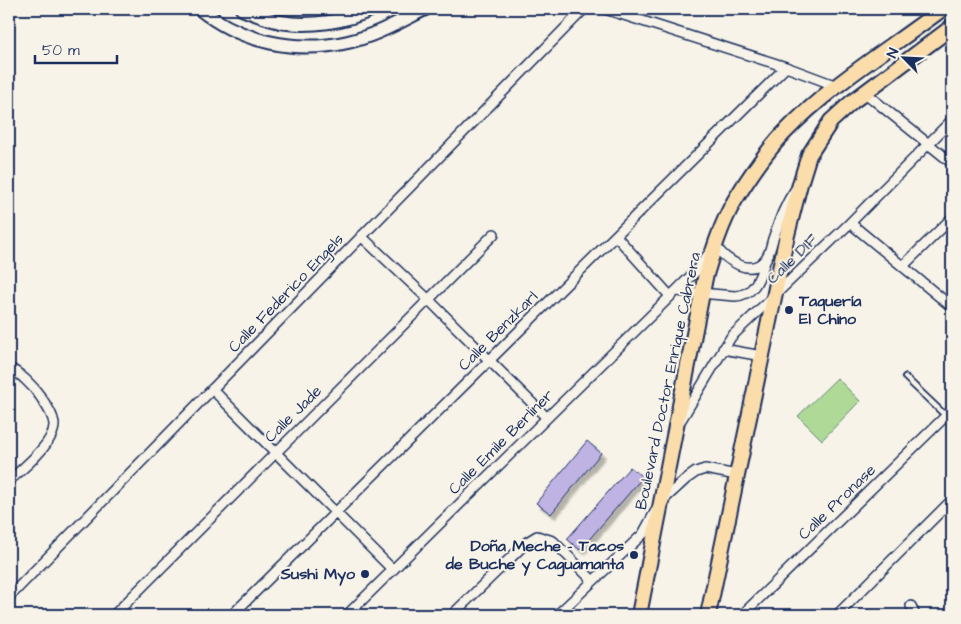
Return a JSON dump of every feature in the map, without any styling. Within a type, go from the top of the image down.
[{"type":"main road","name":"Boulevard Doctor Enrique Cabrera","points":[[639,615],[702,292],[715,245],[735,201],[767,153],[802,116],[837,86],[942,9]]},
{"type":"main road","points":[[708,615],[787,235],[809,155],[818,139],[840,112],[952,27]]},
{"type":"street","points":[[200,9],[225,27],[244,36],[272,43],[308,46],[327,46],[349,42],[374,34],[426,9]]},
{"type":"street","points":[[242,9],[280,22],[303,23],[339,20],[373,9]]},
{"type":"street","name":"Calle Federico Engels","points":[[9,597],[584,9]]},
{"type":"street","points":[[605,9],[786,67],[837,86]]},
{"type":"street","name":"Calle Benzkarl","points":[[232,615],[786,67]]},
{"type":"street","points":[[864,92],[952,163]]},
{"type":"street","name":"Calle DIF","points":[[673,434],[731,337],[850,223],[952,120]]},
{"type":"street","points":[[616,236],[673,294],[702,292],[735,296],[745,295],[754,288],[759,279],[783,210],[800,184]]},
{"type":"street","points":[[903,266],[952,218]]},
{"type":"street","points":[[850,223],[952,307]]},
{"type":"street","name":"Calle Jade","points":[[114,615],[494,234]]},
{"type":"street","points":[[362,236],[547,418]]},
{"type":"street","points":[[715,245],[727,258],[743,266],[754,266],[766,258]]},
{"type":"street","name":"Calle Emile Berliner","points":[[347,615],[673,294],[696,270],[715,245]]},
{"type":"street","points":[[723,349],[762,356]]},
{"type":"street","points":[[9,368],[35,389],[50,410],[54,424],[48,442],[9,481]]},
{"type":"street","points":[[212,389],[393,570]]},
{"type":"street","name":"Calle Pronase","points":[[742,615],[949,413]]},
{"type":"street","points":[[557,615],[642,534],[660,503],[696,472],[705,469],[737,476]]},
{"type":"street","points":[[837,615],[952,500]]},
{"type":"street","points":[[452,615],[527,542],[537,536],[552,541],[593,581]]},
{"type":"street","points":[[911,606],[915,615]]},
{"type":"lane","points":[[905,377],[949,413]]},
{"type":"green space","points":[[837,378],[860,401],[822,440],[798,416]]},
{"type":"building","points":[[587,441],[601,453],[551,514],[536,503]]},
{"type":"building","points":[[630,467],[643,477],[580,550],[567,539]]},
{"type":"place","name":"Taquería El Chino","points":[[789,310]]},
{"type":"place","name":"Doña Meche - Tacos de Buche y Caguamanta","points":[[634,555]]},
{"type":"place","name":"Sushi Myo","points":[[365,574]]}]
